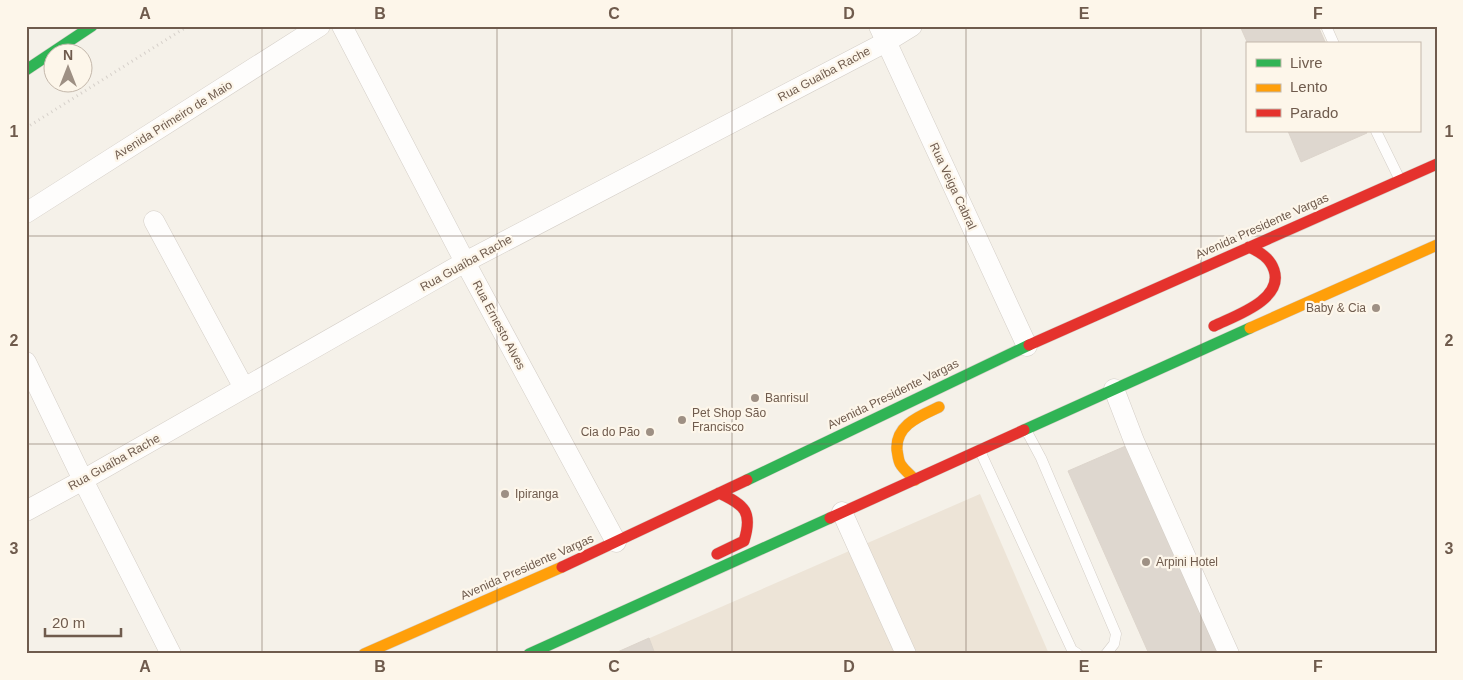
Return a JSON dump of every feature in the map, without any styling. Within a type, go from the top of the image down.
[{"type":"main road","points":[[26,70],[68,37],[92,26]]},
{"type":"main road","name":"Avenida Presidente Vargas","points":[[364,654],[616,542],[1027,346],[1437,164]]},
{"type":"main road","points":[[530,654],[548,650],[639,604],[1437,245]]},
{"type":"main road","points":[[1201,334],[1266,297],[1273,290],[1276,278],[1273,264],[1264,254],[1248,247]]},
{"type":"main road","points":[[1011,366],[1027,346]]},
{"type":"main road","points":[[1114,389],[1132,375],[1168,353]]},
{"type":"main road","points":[[915,480],[900,464],[897,442],[901,430],[908,422],[952,401]]},
{"type":"main road","points":[[708,558],[744,541],[749,529],[748,512],[740,502],[719,493]]},
{"type":"main road","points":[[591,567],[616,542]]},
{"type":"main road","points":[[639,604],[668,578]]},
{"type":"street","name":"Avenida Primeiro de Maio","points":[[26,213],[320,26]]},
{"type":"street","name":"Rua Ernesto Alves","points":[[342,26],[465,262],[616,542]]},
{"type":"street","name":"Rua Guaíba Rache","points":[[26,511],[465,262],[882,34],[912,26]]},
{"type":"street","name":"Rua Veiga Cabral","points":[[882,34],[1027,346]]},
{"type":"street","points":[[154,221],[244,388]]},
{"type":"street","points":[[26,362],[171,654]]},
{"type":"street","points":[[1114,389],[1134,441],[1228,654]]},
{"type":"street","points":[[842,512],[906,654]]},
{"type":"lane","points":[[1326,26],[1333,42]]},
{"type":"lane","points":[[1376,132],[1400,180]]},
{"type":"lane","points":[[1026,429],[1041,458],[1116,634],[1114,644],[1106,654]]},
{"type":"lane","points":[[980,450],[1072,650],[1078,654]]},
{"type":"path","points":[[26,128],[188,26]]},
{"type":"shaded area","points":[[980,494],[1049,654],[613,654]]},
{"type":"building","points":[[1240,26],[1318,26],[1325,42],[1247,42]]},
{"type":"building","points":[[1288,132],[1367,133],[1301,162]]},
{"type":"building","name":"Arpini Hotel","points":[[1128,445],[1224,654],[1149,654],[1068,471]]},
{"type":"building","points":[[649,638],[655,654],[613,654]]},
{"type":"traffic: fast","points":[[26,70],[92,26]]},
{"type":"traffic: fast","points":[[1024,430],[1250,328]]},
{"type":"traffic: fast","points":[[747,480],[1029,345]]},
{"type":"traffic: fast","points":[[529,654],[830,518]]},
{"type":"traffic: slow","points":[[1250,328],[1437,245]]},
{"type":"traffic: slow","points":[[915,480],[900,463],[897,441],[904,428],[910,422],[939,407]]},
{"type":"traffic: slow","points":[[364,654],[562,567]]},
{"type":"traffic: jam","points":[[1029,345],[1437,164]]},
{"type":"traffic: jam","points":[[1214,326],[1255,306],[1272,290],[1275,281],[1274,270],[1270,262],[1249,247]]},
{"type":"traffic: jam","points":[[830,518],[1024,430]]},
{"type":"traffic: jam","points":[[562,567],[747,480]]},
{"type":"traffic: jam","points":[[717,554],[744,541],[748,523],[745,511],[741,506],[719,493]]},
{"type":"place","name":"Baby & Cia","points":[[1376,308]]},
{"type":"place","name":"Banrisul","points":[[755,398]]},
{"type":"place","name":"Pet Shop São Francisco","points":[[682,420]]},
{"type":"place","name":"Cia do Pão","points":[[650,432]]},
{"type":"place","name":"Ipiranga","points":[[505,494]]},
{"type":"place","name":"Arpini Hotel","points":[[1146,562]]}]
